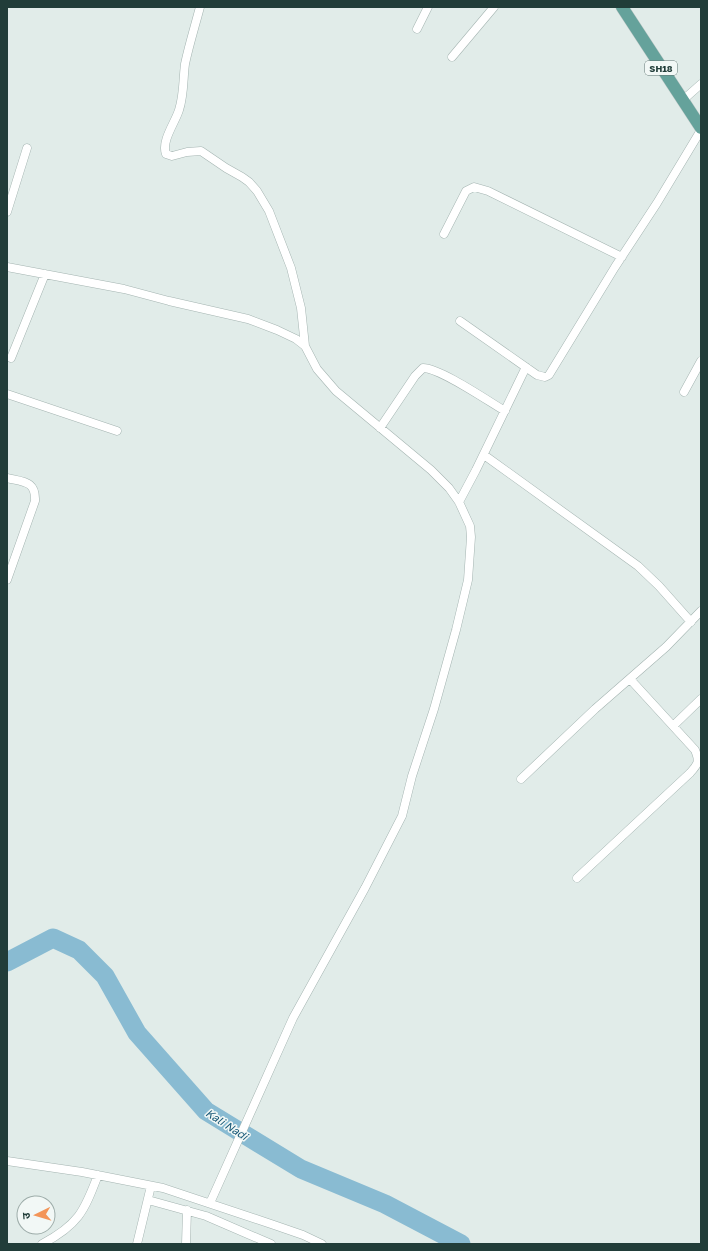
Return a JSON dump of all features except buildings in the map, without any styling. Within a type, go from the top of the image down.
[{"type":"main road","name":"SH18","points":[[622,7],[701,129]]},
{"type":"street","points":[[200,7],[185,66],[182,99],[166,142],[166,154],[172,156],[201,151],[242,177],[257,191],[269,211],[291,268],[300,308],[305,346],[317,369],[336,391],[431,470],[449,488],[459,502],[470,526],[471,537],[468,580],[447,663],[412,776],[402,816],[365,888],[293,1018],[210,1203]]},
{"type":"street","points":[[417,29],[428,7]]},
{"type":"street","points":[[452,58],[494,7]]},
{"type":"street","points":[[682,100],[701,84]]},
{"type":"street","points":[[460,321],[541,376],[549,374],[657,203],[701,129]]},
{"type":"street","points":[[7,212],[27,148]]},
{"type":"street","points":[[444,234],[466,191],[474,186],[488,191],[622,257]]},
{"type":"street","points":[[7,267],[124,289],[248,319],[296,339],[305,346]]},
{"type":"street","points":[[11,358],[45,274]]},
{"type":"street","points":[[684,392],[701,362]]},
{"type":"street","points":[[459,502],[526,367]]},
{"type":"street","points":[[380,428],[415,376],[423,368],[441,373],[505,411]]},
{"type":"street","points":[[7,394],[117,431]]},
{"type":"street","points":[[484,454],[638,566],[659,586],[690,622]]},
{"type":"street","points":[[7,478],[30,485],[36,493],[35,501],[7,580]]},
{"type":"street","points":[[521,779],[595,709],[666,647],[701,611]]},
{"type":"street","points":[[577,878],[698,764],[698,757],[695,750],[630,679]]},
{"type":"street","points":[[673,726],[701,699]]},
{"type":"street","points":[[7,1170],[8,1161],[98,1175],[163,1188],[303,1235],[322,1244]]},
{"type":"street","points":[[42,1244],[67,1229],[76,1220],[83,1211],[90,1197],[98,1175]]},
{"type":"street","points":[[137,1244],[151,1186]]},
{"type":"street","points":[[148,1200],[187,1210],[222,1222],[271,1244]]},
{"type":"street","points":[[186,1244],[187,1210]]},
{"type":"waterway","name":"Kali Nadi","points":[[7,962],[53,938],[79,950],[105,976],[137,1033],[206,1111],[301,1169],[385,1204],[461,1244]]}]
